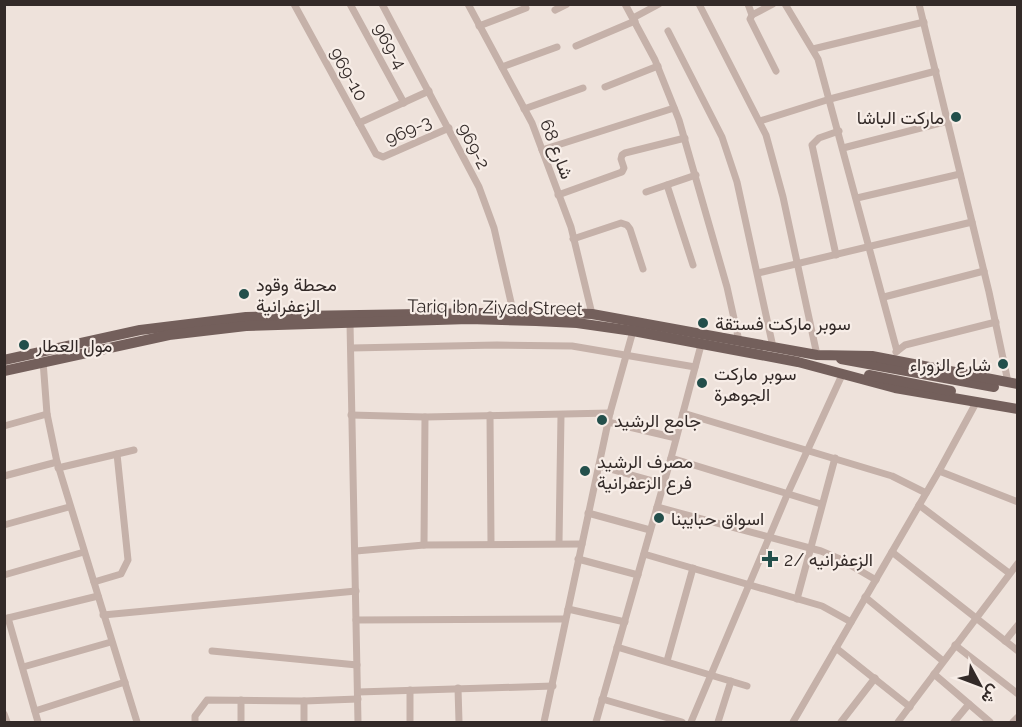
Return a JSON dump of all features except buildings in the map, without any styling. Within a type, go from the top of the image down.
[{"type":"main road","name":"Tariq ibn Ziyad Street","points":[[4,360],[140,330],[246,317],[513,311],[592,314],[817,355],[895,356],[1012,383]]},
{"type":"main road","name":"Tariq ibn Ziyad Street","points":[[4,370],[191,332],[246,326],[469,320],[536,321],[577,323],[633,331],[798,362],[842,375],[925,394],[1017,409]]},
{"type":"main road","points":[[817,355],[1017,391]]},
{"type":"main road","points":[[798,362],[1017,403]]},
{"type":"street","name":"969-10","points":[[294,4],[376,154],[380,157]]},
{"type":"street","name":"969-4","points":[[350,4],[404,103]]},
{"type":"street","name":"969-2","points":[[382,4],[483,198],[494,228],[513,311]]},
{"type":"street","name":"شارع 68","points":[[468,4],[524,109],[542,150],[573,239],[592,314]]},
{"type":"street","points":[[555,10],[567,4]]},
{"type":"street","points":[[626,4],[658,66],[685,138],[727,287],[739,341]]},
{"type":"street","points":[[576,46],[634,20],[659,4]]},
{"type":"street","points":[[699,4],[766,135],[783,197],[817,355]]},
{"type":"street","points":[[748,4],[752,15],[750,19],[776,71]]},
{"type":"street","points":[[752,15],[773,4]]},
{"type":"street","points":[[785,4],[818,59],[884,297],[895,356]]},
{"type":"street","points":[[919,4],[1012,383]]},
{"type":"street","points":[[479,26],[526,8]]},
{"type":"street","points":[[813,49],[924,22]]},
{"type":"street","points":[[668,31],[722,137],[737,182],[774,347]]},
{"type":"street","points":[[501,67],[557,47]]},
{"type":"street","points":[[605,87],[658,66]]},
{"type":"street","points":[[760,122],[830,99],[936,71]]},
{"type":"street","points":[[524,109],[583,88]]},
{"type":"street","points":[[359,123],[429,91]]},
{"type":"street","points":[[542,150],[674,108]]},
{"type":"street","points":[[843,148],[948,121]]},
{"type":"street","name":"969-3","points":[[380,157],[448,128]]},
{"type":"street","points":[[836,255],[812,146],[819,138],[839,131]]},
{"type":"street","points":[[558,195],[622,172],[624,168],[621,159],[625,153],[685,138]]},
{"type":"street","points":[[857,198],[960,174]]},
{"type":"street","points":[[646,192],[696,175]]},
{"type":"street","points":[[668,185],[693,265]]},
{"type":"street","points":[[758,273],[972,222]]},
{"type":"street","points":[[573,239],[621,223],[627,225],[643,269]]},
{"type":"street","points":[[884,297],[984,271]]},
{"type":"street","points":[[895,356],[905,345],[996,322]]},
{"type":"street","points":[[350,323],[358,723]]},
{"type":"street","points":[[544,723],[610,413],[633,331]]},
{"type":"street","points":[[596,723],[701,345]]},
{"type":"street","points":[[351,348],[572,346],[695,367]]},
{"type":"street","points":[[43,361],[47,414],[57,465],[137,723]]},
{"type":"street","points":[[691,723],[787,495],[842,375]]},
{"type":"street","points":[[793,723],[977,401]]},
{"type":"street","points":[[351,415],[425,417],[610,413]]},
{"type":"street","points":[[683,413],[892,476],[926,493]]},
{"type":"street","points":[[4,426],[47,414]]},
{"type":"street","points":[[559,543],[561,414]]},
{"type":"street","points":[[490,415],[491,543]]},
{"type":"street","points":[[424,545],[425,417]]},
{"type":"street","points":[[608,422],[676,438]]},
{"type":"street","points":[[4,476],[134,450]]},
{"type":"street","points":[[93,582],[121,574],[128,560],[117,454]]},
{"type":"street","points":[[671,458],[821,504]]},
{"type":"street","points":[[797,598],[835,458]]},
{"type":"street","points":[[599,466],[664,484]]},
{"type":"street","points":[[939,471],[1017,502]]},
{"type":"street","points":[[919,505],[1009,573]]},
{"type":"street","points":[[4,525],[69,507]]},
{"type":"street","points":[[657,507],[821,551],[876,580]]},
{"type":"street","points":[[588,513],[650,530]]},
{"type":"street","points":[[356,551],[424,545],[582,544]]},
{"type":"street","points":[[4,575],[84,552]]},
{"type":"street","points":[[892,552],[1017,651]]},
{"type":"street","points":[[644,554],[822,606],[851,622]]},
{"type":"street","points":[[578,559],[638,575]]},
{"type":"street","points":[[898,723],[1017,563]]},
{"type":"street","points":[[667,661],[693,568]]},
{"type":"street","points":[[103,615],[356,591]]},
{"type":"street","points":[[38,723],[23,667],[6,618],[98,596]]},
{"type":"street","points":[[865,597],[944,661]]},
{"type":"street","points":[[568,609],[625,621]]},
{"type":"street","points":[[356,620],[566,618]]},
{"type":"street","points":[[1005,641],[1017,625]]},
{"type":"street","points":[[23,667],[111,642]]},
{"type":"street","points":[[955,645],[1017,694]]},
{"type":"street","points":[[617,647],[747,686]]},
{"type":"street","points":[[836,648],[910,707]]},
{"type":"street","points":[[212,651],[357,665]]},
{"type":"street","points":[[934,674],[990,723]]},
{"type":"street","points":[[841,723],[875,678]]},
{"type":"street","points":[[718,723],[731,681]]},
{"type":"street","points":[[35,711],[125,682]]},
{"type":"street","points":[[195,723],[195,716],[207,700],[304,701],[410,690],[553,686]]},
{"type":"street","points":[[458,688],[459,723]]},
{"type":"street","points":[[410,690],[410,723]]},
{"type":"street","points":[[602,699],[682,723]]},
{"type":"street","points":[[241,700],[241,723]]},
{"type":"street","points":[[304,701],[304,723]]},
{"type":"street","points":[[954,723],[969,704]]},
{"type":"street","points":[[4,714],[7,723]]},
{"type":"street","points":[[1013,723],[1017,717]]},
{"type":"place","name":"ماركت الباشا","points":[[956,117]]},
{"type":"place","name":"محطة وقود الزعفرانية","points":[[244,294]]},
{"type":"place","name":"سوبر ماركت فستقة","points":[[703,323]]},
{"type":"place","name":"مول العطار","points":[[24,345]]},
{"type":"place","name":"شارع الزوراء","points":[[1003,364]]},
{"type":"place","name":"سوبر ماركت الجوهرة","points":[[702,383]]},
{"type":"place","name":"جامع الرشيد","points":[[602,420]]},
{"type":"place","name":"مصرف الرشيد فرع الزعفرانية","points":[[585,471]]},
{"type":"place","name":"اسواق حبايبنا","points":[[659,518]]},
{"type":"place","name":"الزعفرانيه /2","points":[[770,559]]}]
